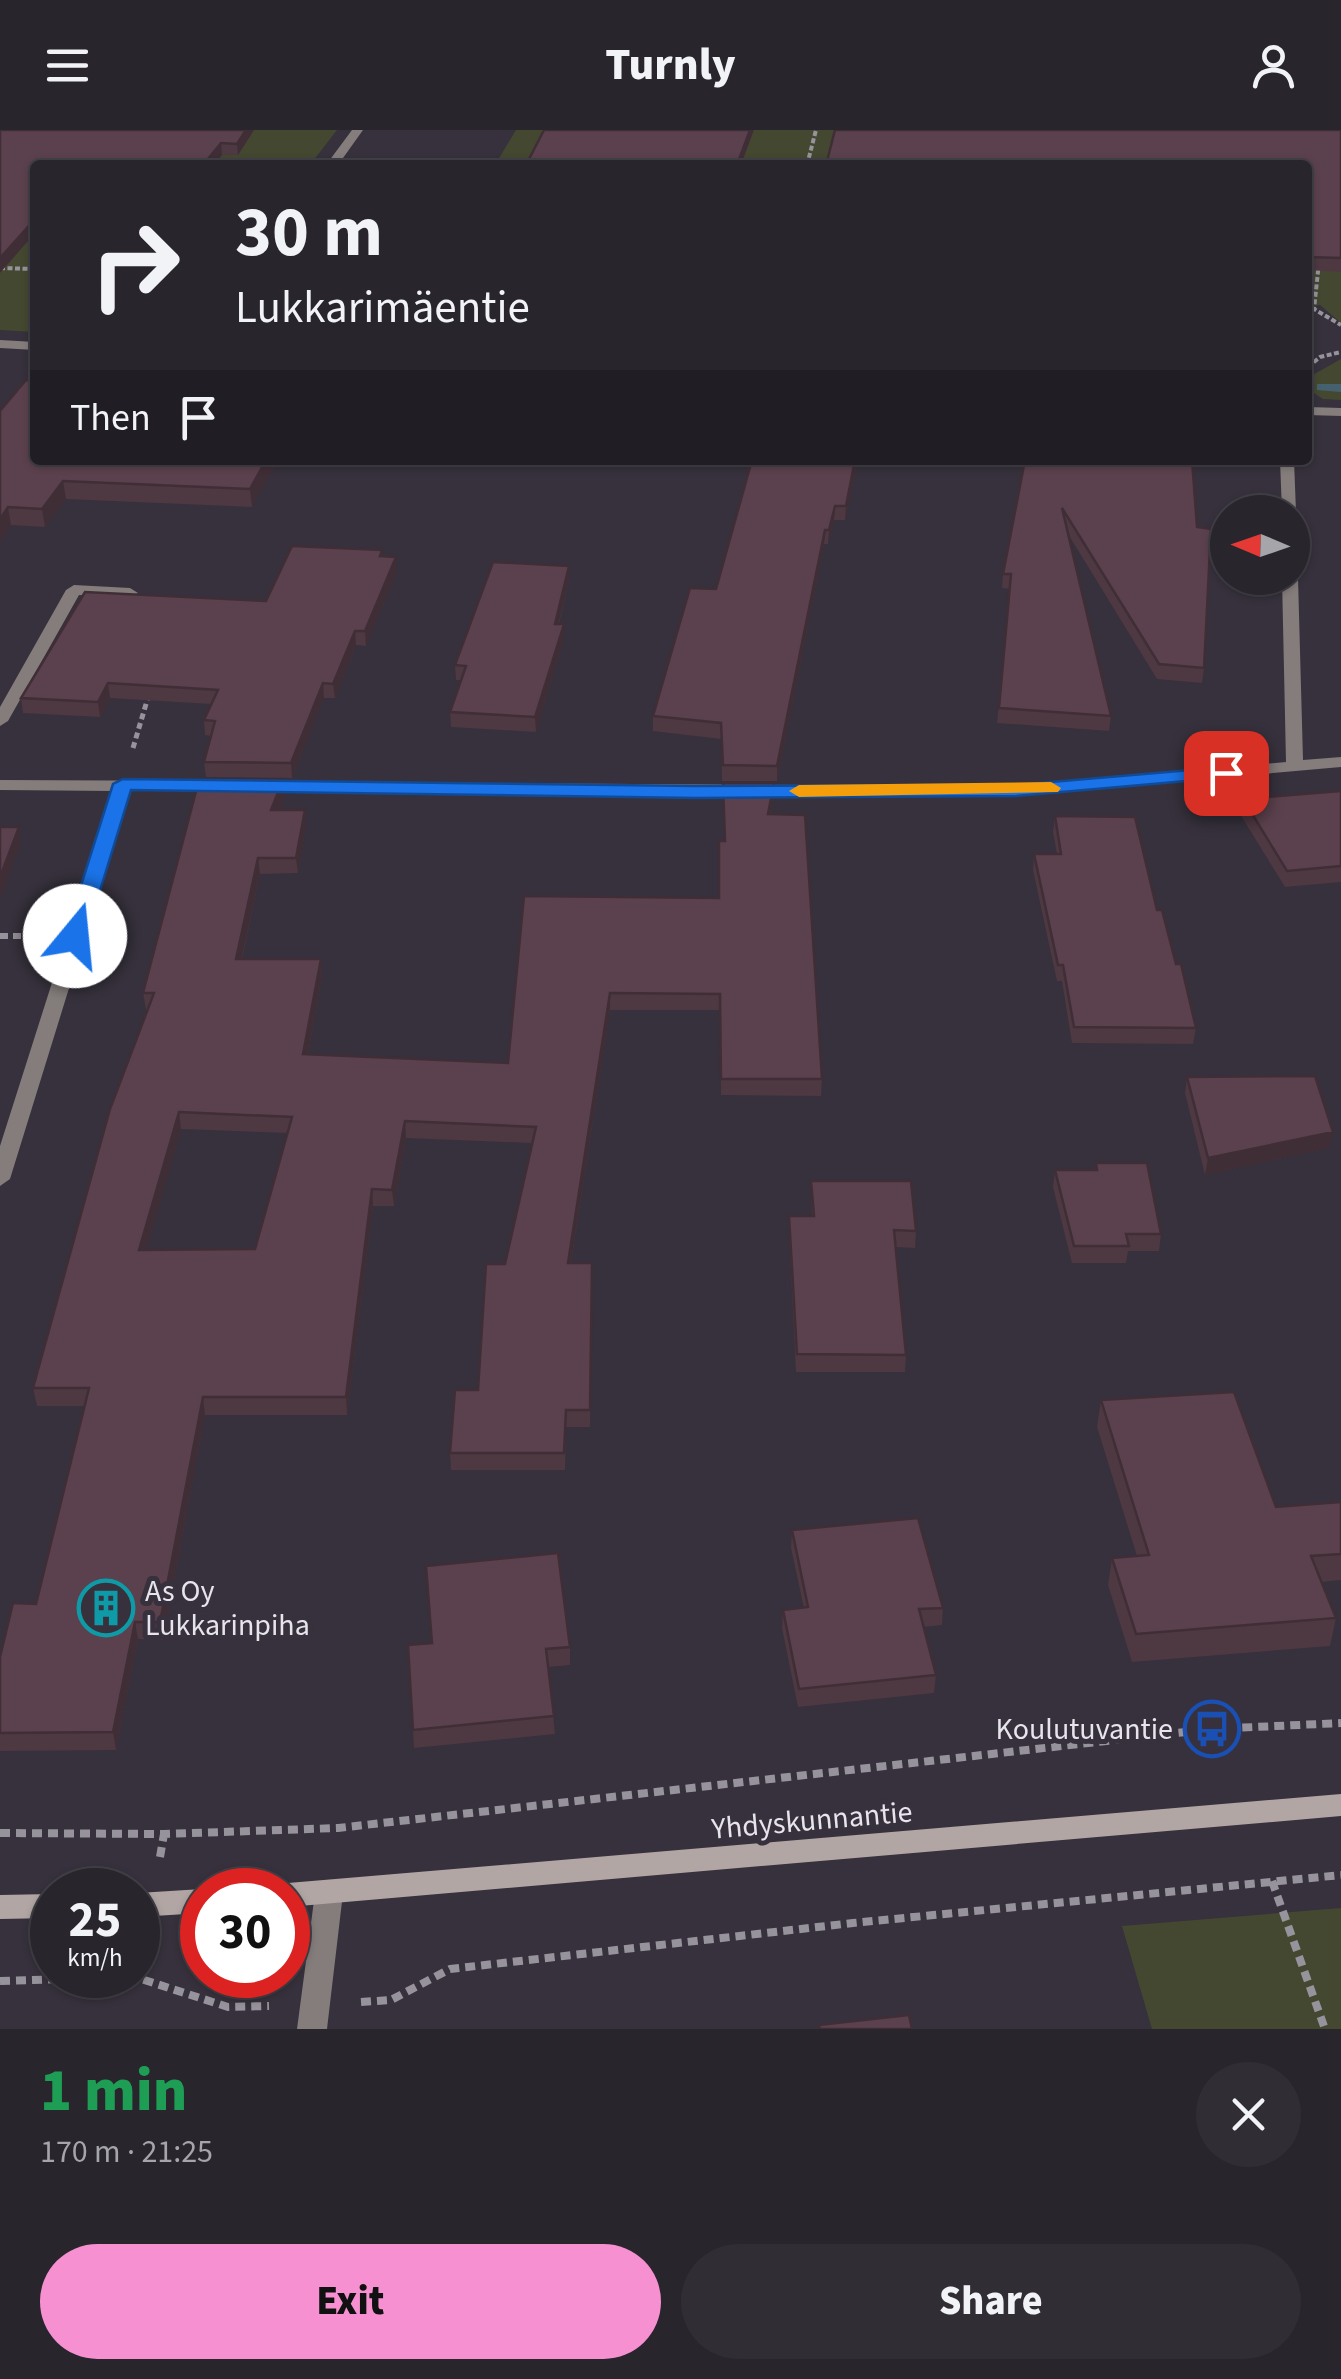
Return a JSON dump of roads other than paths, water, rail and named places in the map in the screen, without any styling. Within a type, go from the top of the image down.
[{"type":"main road","name":"Yhdyskunnantie","points":[[310,1893],[1341,1805]]},
{"type":"main road","points":[[0,1908],[30,1907]]},
{"type":"street","points":[[336,160],[358,130]]},
{"type":"street","points":[[0,344],[30,346]]},
{"type":"street","points":[[1312,411],[1341,412]]},
{"type":"street","points":[[1287,465],[1288,495]]},
{"type":"street","points":[[0,721],[74,590],[130,593]]},
{"type":"street","points":[[1290,595],[1295,767]]},
{"type":"street","points":[[0,784],[696,792],[1016,790],[1341,762]]},
{"type":"street","points":[[0,1179],[123,784]]},
{"type":"street","points":[[314,2017],[329,1892]]},
{"type":"waterway","points":[[1322,387],[1341,388]]},
{"type":"place","name":"As Oy Lukkarinpiha","points":[[106,1608]]},
{"type":"place","name":"Koulutuvantie","points":[[1212,1729]]}]
